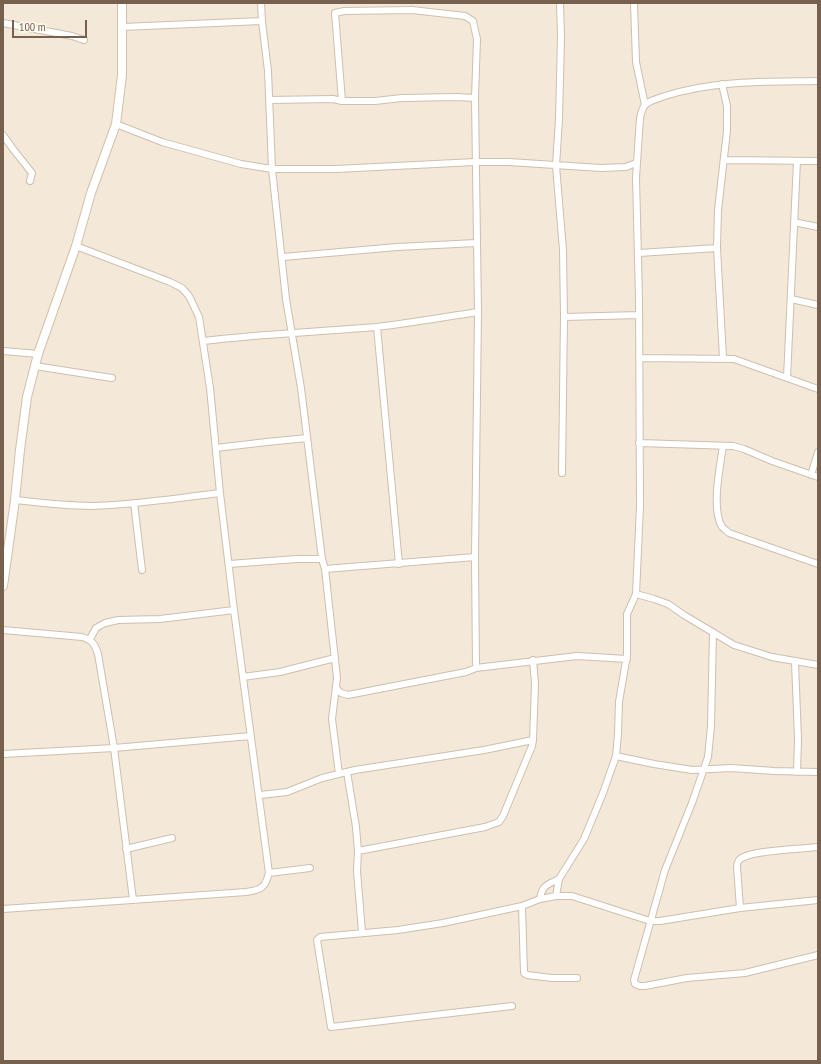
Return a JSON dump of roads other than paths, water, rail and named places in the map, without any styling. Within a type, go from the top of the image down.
[{"type":"street","points":[[3,586],[27,397],[38,354],[76,246],[92,193],[116,124],[122,75],[122,3]]},
{"type":"street","points":[[261,3],[269,100],[272,169],[283,257],[286,299],[291,334],[302,388],[335,658],[337,678],[332,719],[339,774]]},
{"type":"street","points":[[560,3],[560,104],[556,166],[563,250],[564,317],[562,473]]},
{"type":"street","points":[[556,896],[559,879],[584,839],[604,793],[616,756],[619,702],[627,659],[627,614],[636,594],[640,506],[639,253],[636,163],[640,118],[645,105],[636,62],[634,3]]},
{"type":"street","points":[[342,101],[335,13],[344,11],[412,10],[465,16],[473,21],[477,39],[475,98],[478,312],[475,556],[476,668]]},
{"type":"street","points":[[122,27],[262,21]]},
{"type":"street","points":[[3,22],[72,36],[84,40]]},
{"type":"street","points":[[645,105],[676,92],[704,86],[722,84],[818,81]]},
{"type":"street","points":[[722,84],[727,106],[728,131],[718,210],[717,248],[723,358]]},
{"type":"street","points":[[269,100],[333,99],[342,101],[375,101],[386,99],[475,98]]},
{"type":"street","points":[[116,124],[162,142],[241,164],[272,169],[336,169],[476,162],[509,162],[601,168],[626,167],[636,163]]},
{"type":"street","points":[[3,135],[32,172],[30,181]]},
{"type":"street","points":[[724,160],[818,161]]},
{"type":"street","points":[[787,378],[797,160]]},
{"type":"street","points":[[794,222],[818,227]]},
{"type":"street","points":[[283,257],[397,247],[476,243]]},
{"type":"street","points":[[3,909],[246,892],[259,890],[267,882],[269,872],[260,795],[250,736],[234,610],[220,493],[210,388],[199,317],[189,296],[182,288],[76,246]]},
{"type":"street","points":[[639,253],[717,248]]},
{"type":"street","points":[[791,299],[818,305]]},
{"type":"street","points":[[202,341],[377,327],[478,312]]},
{"type":"street","points":[[564,317],[639,315]]},
{"type":"street","points":[[377,327],[399,564]]},
{"type":"street","points":[[3,351],[38,354]]},
{"type":"street","points":[[639,358],[723,358],[745,363],[818,389]]},
{"type":"street","points":[[35,366],[112,378]]},
{"type":"street","points":[[216,448],[307,438]]},
{"type":"street","points":[[639,444],[733,446],[818,477]]},
{"type":"street","points":[[723,446],[717,507],[722,528],[729,533],[818,564]]},
{"type":"street","points":[[811,474],[818,452]]},
{"type":"street","points":[[15,500],[74,506],[134,503],[220,493]]},
{"type":"street","points":[[134,503],[142,570]]},
{"type":"street","points":[[325,569],[399,564],[475,556]]},
{"type":"street","points":[[229,564],[322,559]]},
{"type":"street","points":[[636,594],[668,604],[734,645],[754,652],[795,662],[818,665]]},
{"type":"street","points":[[90,640],[96,628],[105,623],[118,620],[160,619],[234,610]]},
{"type":"street","points":[[3,630],[82,637],[90,640],[96,646],[114,748],[133,900]]},
{"type":"street","points":[[713,632],[711,726],[708,757],[692,803],[665,870],[634,980],[635,984],[640,986],[687,978],[745,973],[818,955]]},
{"type":"street","points":[[336,688],[342,693],[348,695],[466,672],[476,668],[534,660],[577,656],[627,659]]},
{"type":"street","points":[[243,677],[280,672],[335,658]]},
{"type":"street","points":[[358,851],[485,827],[499,822],[503,816],[532,746],[535,691],[534,660]]},
{"type":"street","points":[[795,662],[798,739],[797,772]]},
{"type":"street","points":[[3,754],[114,748],[250,736]]},
{"type":"street","points":[[260,795],[287,792],[322,778],[347,772],[484,750],[533,740]]},
{"type":"street","points":[[616,756],[692,770],[730,768],[762,771],[818,772]]},
{"type":"street","points":[[347,772],[354,812],[358,851],[357,871],[362,932]]},
{"type":"street","points":[[126,849],[172,838]]},
{"type":"street","points":[[740,908],[737,867],[741,858],[765,851],[818,847]]},
{"type":"street","points":[[269,872],[310,868]]},
{"type":"street","points":[[540,899],[541,891],[545,886],[559,879]]},
{"type":"street","points":[[512,1006],[331,1027],[317,940],[320,938],[362,932],[398,930],[443,923],[522,906],[540,899],[556,896],[572,896],[650,921],[673,920],[740,908],[818,901]]},
{"type":"street","points":[[522,906],[524,973],[527,975],[552,978],[577,978]]}]
